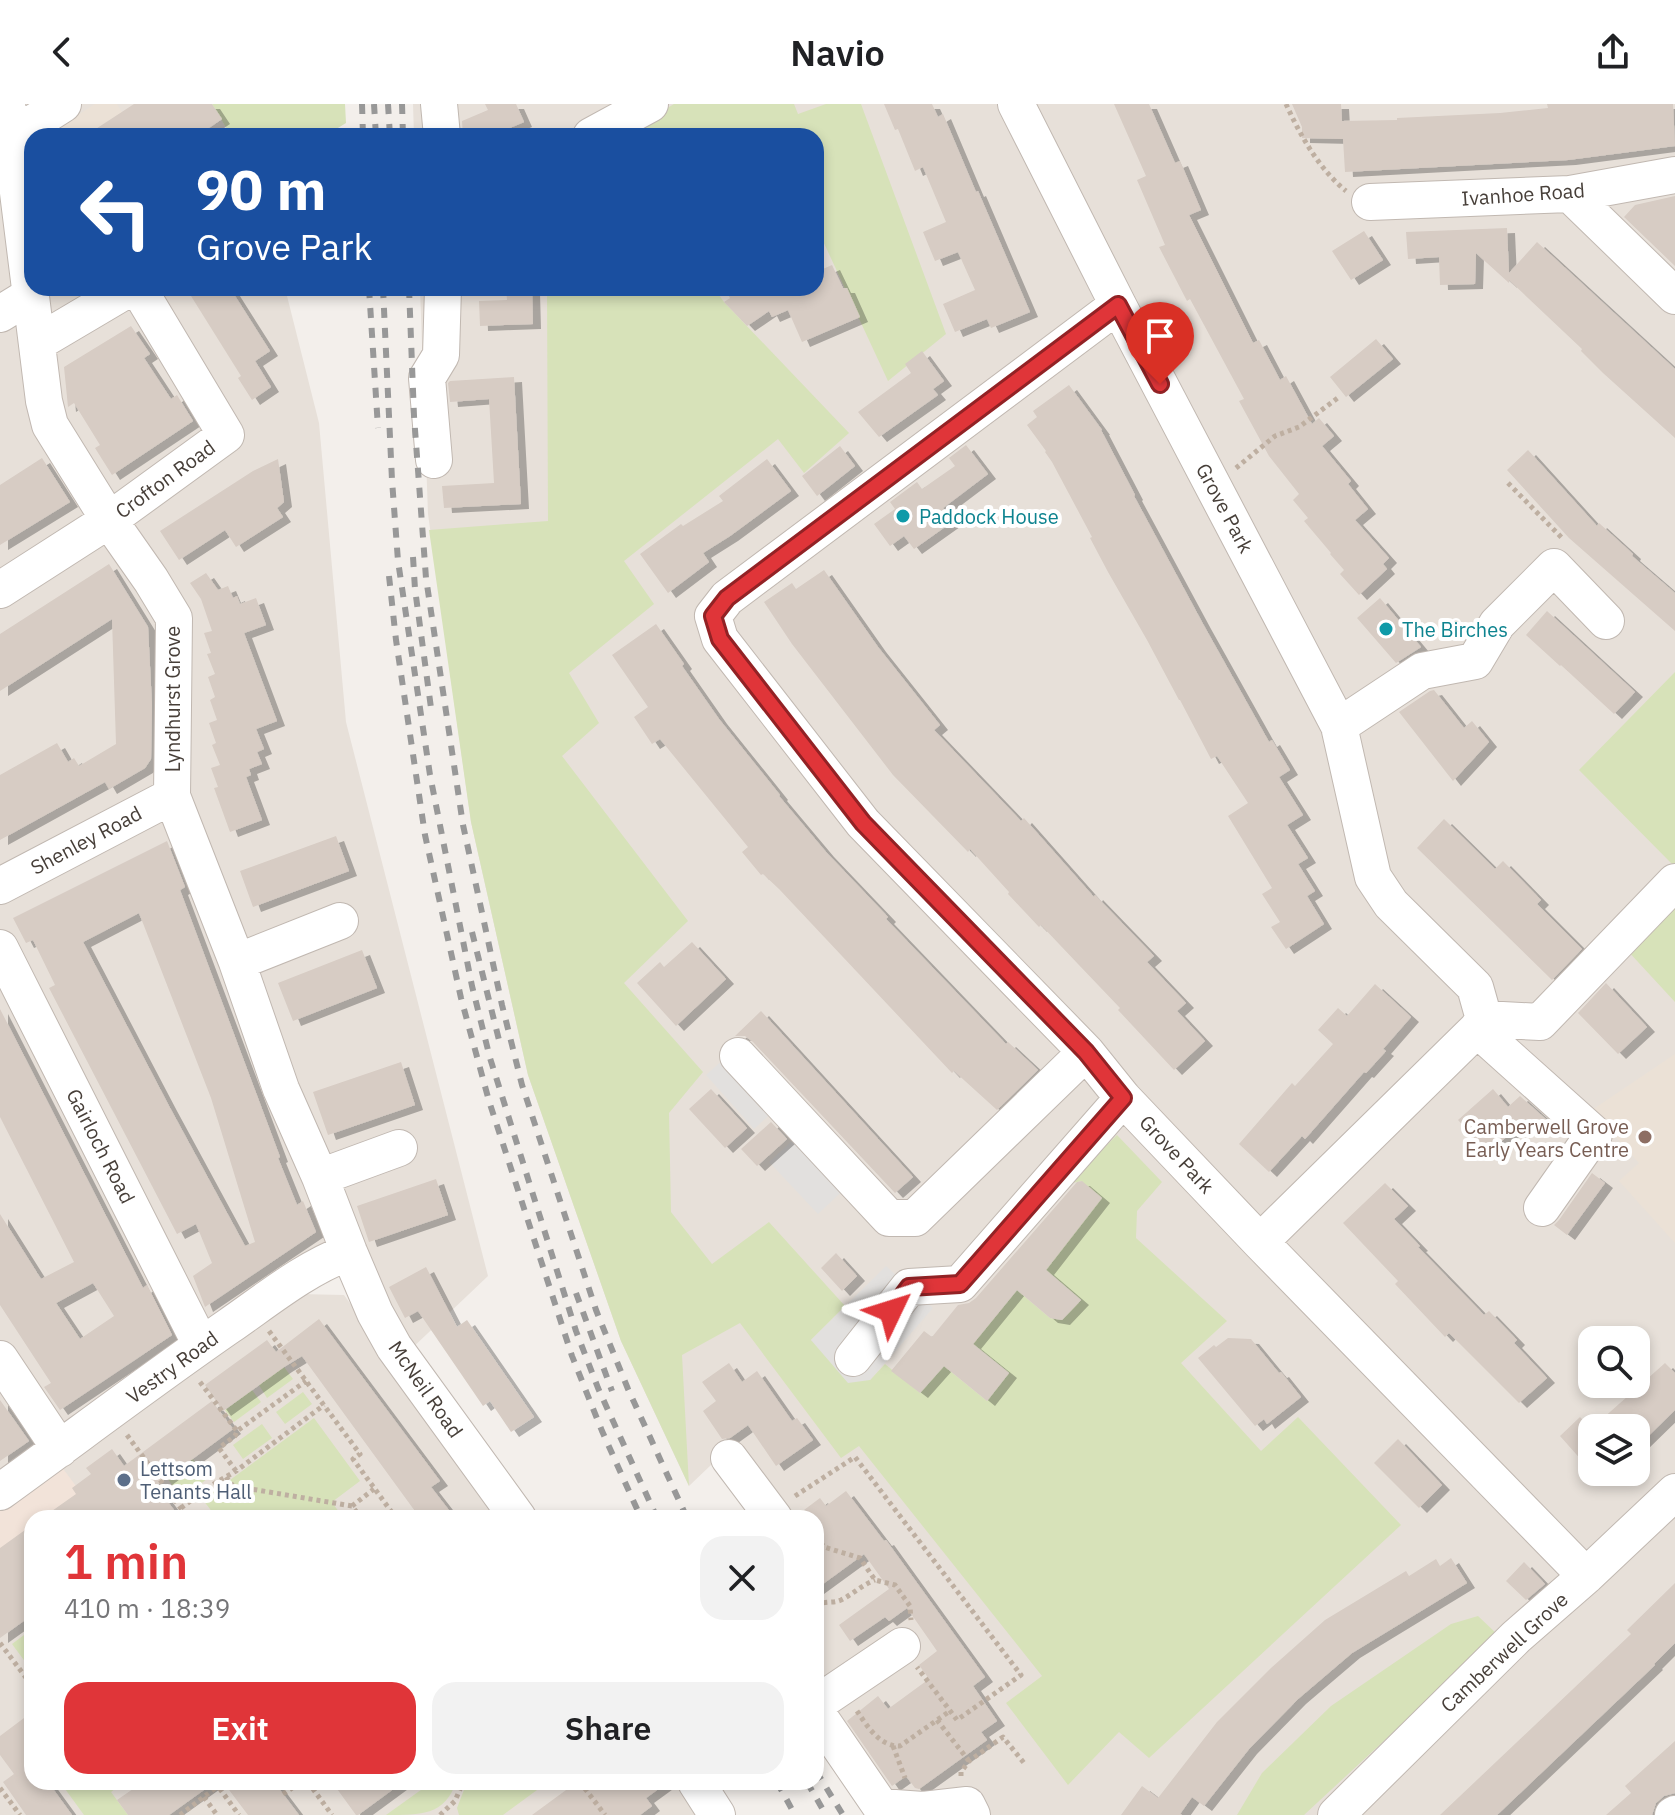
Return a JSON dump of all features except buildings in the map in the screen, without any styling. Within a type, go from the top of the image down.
[{"type":"street","points":[[9,120],[63,104]]},
{"type":"street","points":[[439,104],[441,128]]},
{"type":"street","points":[[606,128],[650,104]]},
{"type":"street","name":"Grove Park","points":[[1016,104],[1339,726],[1373,877],[1391,904],[1475,987],[1480,1024]]},
{"type":"street","name":"Lyndhurst Grove","points":[[9,120],[24,239]]},
{"type":"street","name":"Ivanhoe Road","points":[[1370,202],[1570,194],[1675,175]]},
{"type":"street","points":[[1570,194],[1675,296]]},
{"type":"street","points":[[0,314],[29,296]]},
{"type":"street","name":"Lyndhurst Grove","points":[[31,296],[44,401],[50,425],[174,618],[172,796],[237,962],[281,1089],[349,1252]]},
{"type":"street","points":[[37,343],[116,296]]},
{"type":"street","name":"Crofton Road","points":[[0,590],[109,520],[226,435],[143,296]]},
{"type":"street","points":[[434,460],[427,378],[441,355],[443,296]]},
{"type":"street","name":"Grove Park","points":[[1118,305],[727,598],[713,616],[720,639],[863,823],[1086,1052],[1123,1098],[1260,1242],[1586,1576]]},
{"type":"street","points":[[1339,726],[1422,671],[1475,661],[1497,624],[1554,567],[1606,621]]},
{"type":"street","name":"Shenley Road","points":[[0,886],[172,796]]},
{"type":"street","points":[[1260,1242],[1480,1024],[1540,1022],[1675,882]]},
{"type":"street","points":[[237,962],[340,921]]},
{"type":"street","name":"Gairloch Road","points":[[0,948],[201,1345]]},
{"type":"street","points":[[1480,1024],[1594,1134],[1542,1208]]},
{"type":"street","points":[[738,1056],[889,1218],[915,1218],[1086,1052]]},
{"type":"street","points":[[853,1358],[909,1287],[960,1284],[1123,1098]]},
{"type":"street","points":[[320,1177],[399,1148]]},
{"type":"street","name":"Vestry Road","points":[[0,1492],[302,1274],[349,1252]]},
{"type":"street","name":"McNeil Road","points":[[349,1252],[375,1313],[394,1347],[512,1510]]},
{"type":"street","points":[[0,1359],[60,1449]]},
{"type":"street","points":[[729,1458],[768,1510]]},
{"type":"street","name":"Camberwell Grove","points":[[1336,1815],[1516,1637],[1675,1492]]},
{"type":"street","points":[[902,1646],[824,1701],[881,1807],[970,1810]]},
{"type":"path","points":[[1286,104],[1299,132],[1332,179],[1345,191],[1370,202]]},
{"type":"path","points":[[1213,486],[1275,436],[1299,427],[1339,397]]},
{"type":"path","points":[[1508,483],[1567,544],[1554,567]]},
{"type":"path","points":[[253,1309],[360,1454],[353,1459],[390,1510]]},
{"type":"path","points":[[236,1471],[219,1448],[237,1431],[306,1381]]},
{"type":"path","points":[[213,1400],[237,1431]]},
{"type":"path","points":[[131,1439],[181,1508],[324,1405]]},
{"type":"path","points":[[779,1510],[855,1457],[1021,1675],[957,1720],[902,1646],[913,1637],[910,1606],[895,1585],[875,1580],[837,1602],[824,1601]]},
{"type":"path","points":[[226,1477],[233,1486],[352,1506],[355,1510]]},
{"type":"path","points":[[352,1506],[374,1489]]},
{"type":"path","points":[[824,1547],[860,1558],[875,1580]]},
{"type":"path","points":[[0,1643],[24,1675]]},
{"type":"path","points":[[824,1701],[893,1746],[900,1746],[950,1711]]},
{"type":"path","points":[[937,1720],[969,1761]]},
{"type":"path","points":[[970,1810],[961,1772],[969,1761],[1003,1737],[1024,1763]]},
{"type":"path","points":[[0,1788],[20,1815]]},
{"type":"path","points":[[180,1815],[211,1790]]},
{"type":"path","points":[[221,1790],[239,1815]]},
{"type":"path","points":[[283,1794],[289,1790]]},
{"type":"path","points":[[314,1790],[332,1815]]},
{"type":"path","points":[[440,1815],[450,1808],[460,1790]]},
{"type":"path","points":[[586,1790],[605,1815]]},
{"type":"path","points":[[204,1797],[217,1815]]},
{"type":"shaded area","points":[[0,104],[212,104],[226,128],[24,128],[24,296],[287,296],[319,423],[346,722],[488,1276],[407,1353],[356,1232],[0,1481]]},
{"type":"shaded area","points":[[95,104],[117,104],[131,128],[58,128]]},
{"type":"shaded area","points":[[413,104],[1675,104],[1675,1815],[882,1815],[824,1705],[824,1510],[781,1510],[733,1444],[689,1486],[621,1341],[528,1075],[471,822],[428,514],[420,296],[824,296],[824,128],[414,128]]},
{"type":"shaded area","points":[[734,1050],[782,1104],[754,1129],[706,1075]]},
{"type":"shaded area","name":"Camberwell Grove Early Years Centre","points":[[1675,1054],[1675,1243],[1619,1181],[1639,1163],[1592,1110]]},
{"type":"shaded area","points":[[805,1129],[853,1181],[818,1214],[769,1162]]},
{"type":"shaded area","points":[[886,1266],[933,1308],[870,1380],[848,1383],[811,1340]]},
{"type":"shaded area","points":[[298,1294],[344,1295],[498,1510],[58,1510],[61,1466]]},
{"type":"shaded area","points":[[61,1466],[85,1498],[68,1510],[24,1510],[24,1542],[0,1559],[0,1511]]},
{"type":"shaded area","points":[[24,1542],[24,1790],[686,1790],[703,1815],[0,1815],[0,1559]]},
{"type":"green space","points":[[212,104],[345,104],[346,123],[338,128],[226,128]]},
{"type":"green space","points":[[674,104],[794,104],[798,114],[826,104],[861,104],[946,334],[888,381],[824,243],[824,128],[634,128]]},
{"type":"green space","points":[[547,296],[720,296],[849,433],[804,473],[778,439],[624,561],[654,604],[569,673],[599,723],[562,756],[688,921],[624,983],[703,1072],[669,1113],[671,1212],[712,1264],[769,1222],[845,1306],[811,1340],[870,1380],[885,1364],[920,1393],[944,1366],[987,1401],[1009,1373],[973,1344],[1017,1290],[1050,1318],[1062,1320],[1081,1300],[1046,1270],[1082,1181],[1067,1184],[1117,1135],[1162,1182],[1137,1211],[1136,1238],[1227,1321],[1181,1363],[1261,1451],[1298,1417],[1401,1525],[1149,1758],[1119,1732],[1068,1785],[1006,1703],[1042,1676],[859,1446],[841,1458],[740,1323],[682,1355],[689,1486],[621,1341],[528,1075],[471,822],[429,530],[548,521]]},
{"type":"green space","points":[[1675,672],[1675,1002],[1626,949],[1674,866],[1579,770]]},
{"type":"green space","points":[[284,1367],[293,1379],[267,1398],[259,1385]]},
{"type":"green space","points":[[252,1390],[261,1402],[234,1422],[225,1410]]},
{"type":"green space","points":[[303,1392],[312,1404],[285,1424],[276,1412]]},
{"type":"green space","points":[[314,1418],[360,1481],[332,1502],[338,1510],[211,1510],[203,1500]]},
{"type":"green space","points":[[262,1424],[272,1438],[243,1459],[233,1445]]},
{"type":"green space","points":[[193,1459],[207,1479],[182,1498],[167,1478]]},
{"type":"green space","points":[[1478,1616],[1498,1635],[1304,1815],[1237,1815],[1262,1773],[1331,1706],[1451,1624]]},
{"type":"green space","points":[[24,1635],[24,1660],[12,1644]]},
{"type":"green space","points":[[66,1790],[114,1790],[111,1792],[128,1815],[84,1815]]},
{"type":"green space","points":[[421,1790],[452,1790],[439,1807],[430,1811],[386,1815]]},
{"type":"green space","points":[[464,1790],[537,1790],[503,1815],[459,1815],[457,1808]]},
{"type":"railway","points":[[362,104],[363,128]]},
{"type":"railway","points":[[374,104],[376,128]]},
{"type":"railway","points":[[388,104],[390,128]]},
{"type":"railway","points":[[402,104],[403,128]]},
{"type":"railway","points":[[370,296],[378,428]]},
{"type":"railway","points":[[383,296],[398,561],[430,775],[472,986],[490,1058],[576,1331],[598,1388],[653,1510]]},
{"type":"railway","points":[[409,296],[414,416],[426,578],[463,825],[502,1005],[522,1085],[596,1310],[683,1510]]},
{"type":"railway","points":[[413,557],[431,708]]},
{"type":"railway","points":[[389,576],[425,835],[461,998],[489,1101],[572,1356],[637,1510]]},
{"type":"railway","points":[[472,932],[501,1048]]},
{"type":"railway","points":[[576,1293],[612,1391]]},
{"type":"railway","points":[[824,1784],[843,1815]]},
{"type":"railway","points":[[781,1790],[795,1815]]},
{"type":"railway","points":[[812,1790],[826,1815]]},
{"type":"place","name":"Paddock House","points":[[903,516]]},
{"type":"place","name":"The Birches","points":[[1386,629]]},
{"type":"place","name":"Camberwell Grove Early Years Centre","points":[[1645,1137]]},
{"type":"place","name":"Lettsom Tenants Hall","points":[[124,1480]]},
{"type":"route","points":[[891,1311],[909,1287],[960,1284],[1123,1098],[1086,1052],[863,823],[720,639],[713,616],[727,598],[1118,305],[1160,384]]}]
